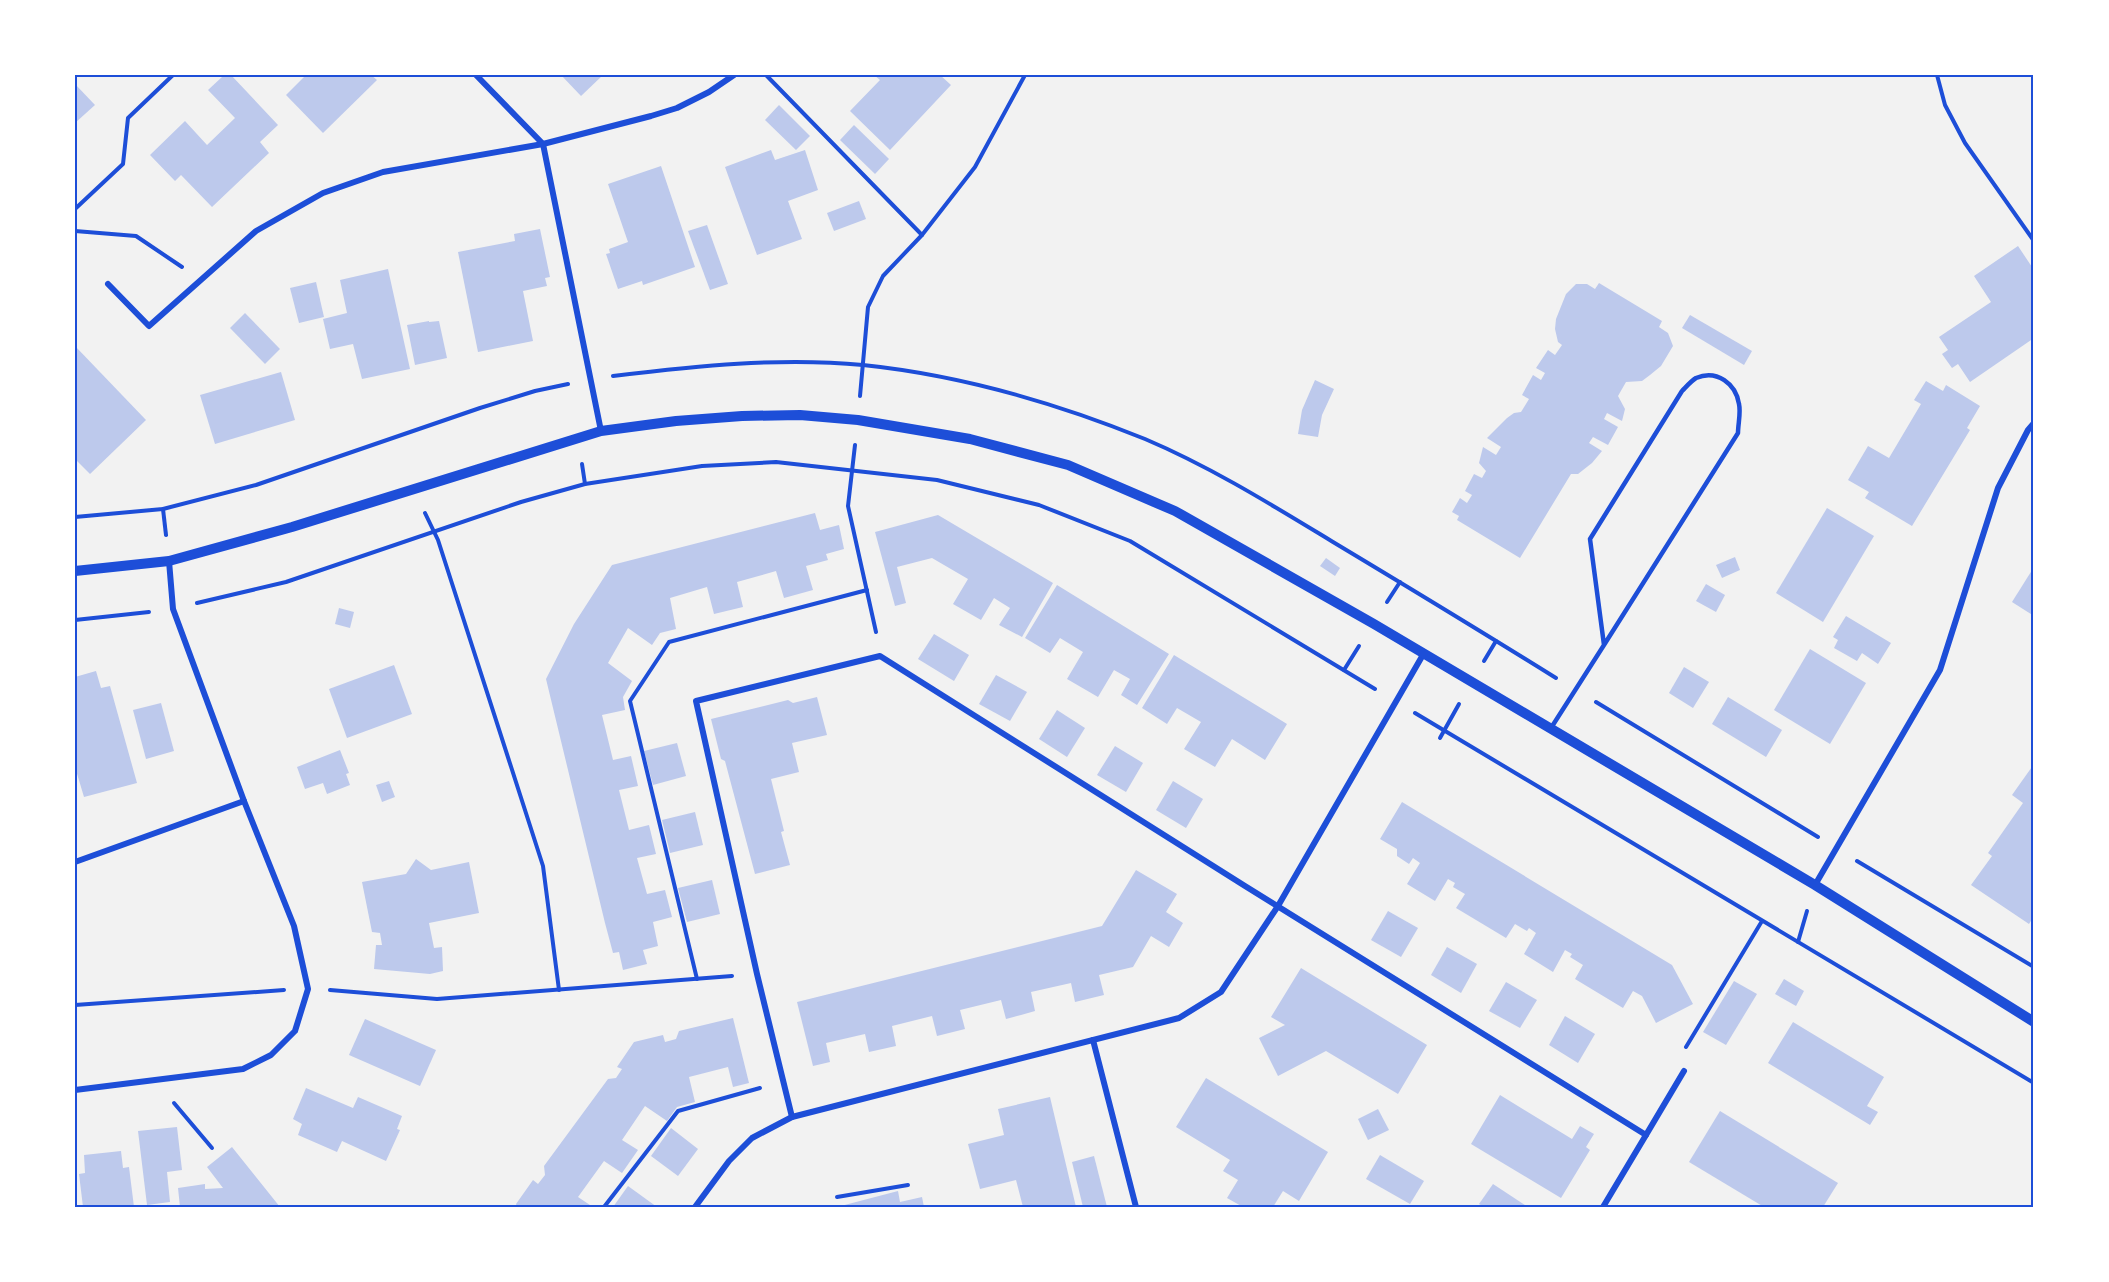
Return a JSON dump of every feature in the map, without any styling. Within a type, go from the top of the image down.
[{"type":"street","points":[[476,75],[543,144],[601,431]]},
{"type":"street","points":[[108,284],[149,326],[256,231],[323,193],[383,172],[543,144],[677,108],[709,92],[734,75]]},
{"type":"street","points":[[75,571],[169,561],[292,527],[601,431],[675,420],[800,415],[858,420],[970,439],[1068,465],[1175,511],[1424,653],[1815,885],[2034,1022]]},
{"type":"street","points":[[1815,885],[1940,670],[1998,488],[2028,430],[2034,423]]},
{"type":"street","points":[[75,1090],[243,1069],[271,1055],[295,1031],[308,989],[294,926],[244,801],[173,609],[169,561]]},
{"type":"street","points":[[695,1207],[729,1161],[752,1138],[792,1117],[1179,1018],[1221,992],[1278,906],[1424,653]]},
{"type":"street","points":[[792,1117],[757,974],[696,701],[880,656],[1646,1135]]},
{"type":"street","points":[[75,862],[244,801]]},
{"type":"street","points":[[1093,1040],[1136,1207]]},
{"type":"street","points":[[1603,1207],[1684,1071]]},
{"type":"lane","points":[[1551,728],[1576,690],[1738,433],[1740,405],[1735,388],[1723,378],[1708,375],[1695,379],[1682,391],[1590,538],[1604,645]]},
{"type":"path","points":[[75,209],[123,164],[128,118],[173,75]]},
{"type":"path","points":[[766,75],[922,235]]},
{"type":"path","points":[[880,656],[848,506],[868,307],[884,276],[922,235],[975,168],[1025,75]]},
{"type":"path","points":[[1937,75],[1945,105],[1965,143],[2034,241]]},
{"type":"path","points":[[75,231],[136,236],[201,280]]},
{"type":"path","points":[[75,517],[163,509],[256,485],[480,408],[535,391],[591,379],[696,366],[785,362],[863,365],[954,380],[1045,404],[1145,440],[1244,488],[2034,967]]},
{"type":"path","points":[[75,620],[173,609],[286,582],[521,502],[585,484],[702,466],[776,462],[937,480],[1039,505],[1130,541],[2034,1083]]},
{"type":"path","points":[[412,489],[436,532],[543,866],[559,990]]},
{"type":"path","points":[[1684,1071],[1678,1060],[1762,921]]},
{"type":"path","points":[[75,1005],[308,989],[437,999],[757,974]]},
{"type":"path","points":[[155,1080],[212,1148]]},
{"type":"path","points":[[604,1207],[678,1111],[783,1082]]},
{"type":"path","points":[[837,1197],[909,1185]]},
{"type":"building","points":[[221,75],[231,75],[278,125],[260,142],[269,153],[212,207],[181,175],[175,181],[150,155],[185,121],[207,145],[235,118],[208,90],[222,77]]},
{"type":"building","points":[[306,75],[371,75],[377,80],[323,133],[286,95]]},
{"type":"building","points":[[561,75],[603,75],[581,96]]},
{"type":"building","points":[[874,75],[940,75],[951,85],[890,150],[850,111],[880,80]]},
{"type":"building","points":[[75,84],[95,105],[75,123]]},
{"type":"building","points":[[779,105],[810,136],[796,150],[765,120]]},
{"type":"building","points":[[854,125],[889,159],[875,174],[840,140]]},
{"type":"building","points":[[771,150],[775,160],[805,150],[818,190],[788,201],[802,239],[757,255],[725,167]]},
{"type":"building","points":[[661,166],[695,267],[643,285],[642,281],[618,289],[606,254],[610,253],[609,249],[628,242],[608,184]]},
{"type":"building","points":[[859,201],[866,219],[834,231],[827,213]]},
{"type":"building","points":[[707,225],[728,284],[710,290],[688,231]]},
{"type":"building","points":[[540,229],[550,277],[545,278],[547,286],[523,291],[533,341],[478,352],[458,252],[515,241],[514,234]]},
{"type":"building","points":[[2018,246],[2034,270],[2034,338],[1970,382],[1958,364],[1952,368],[1942,354],[1948,350],[1939,337],[1991,302],[1974,276]]},
{"type":"building","points":[[388,269],[410,369],[362,379],[353,344],[330,349],[323,319],[347,313],[340,280]]},
{"type":"building","points":[[316,282],[324,317],[299,323],[290,288]]},
{"type":"building","points":[[1599,283],[1662,321],[1659,327],[1668,333],[1673,346],[1661,366],[1650,375],[1642,381],[1626,382],[1618,396],[1625,409],[1622,421],[1607,413],[1604,419],[1618,427],[1608,445],[1593,437],[1589,443],[1602,451],[1578,474],[1571,474],[1520,558],[1457,520],[1459,516],[1452,512],[1460,498],[1467,503],[1472,495],[1465,491],[1474,474],[1482,478],[1486,471],[1479,463],[1483,447],[1496,455],[1501,447],[1487,438],[1507,418],[1514,413],[1521,412],[1529,399],[1522,395],[1533,375],[1541,380],[1545,373],[1536,368],[1548,350],[1555,355],[1562,345],[1558,342],[1555,329],[1556,319],[1566,294],[1576,284],[1587,284],[1595,289]]},
{"type":"building","points":[[245,313],[280,349],[265,364],[230,328]]},
{"type":"building","points":[[1690,315],[1752,351],[1744,365],[1682,328]]},
{"type":"building","points":[[439,321],[447,358],[415,365],[407,325]]},
{"type":"building","points":[[75,346],[146,420],[90,474],[75,459]]},
{"type":"building","points":[[281,372],[295,420],[215,444],[200,395]]},
{"type":"building","points":[[1315,380],[1334,389],[1322,415],[1318,437],[1298,434],[1302,410]]},
{"type":"building","points":[[1926,381],[1943,391],[1946,385],[1980,406],[1967,428],[1970,430],[1912,526],[1865,498],[1869,492],[1848,480],[1868,446],[1889,458],[1921,404],[1914,400]]},
{"type":"building","points":[[1827,508],[1874,536],[1823,622],[1776,593]]},
{"type":"building","points":[[815,513],[820,530],[839,525],[844,549],[826,554],[828,560],[806,566],[813,590],[784,598],[776,571],[737,582],[743,607],[714,614],[707,587],[670,598],[676,629],[660,633],[652,645],[628,628],[608,663],[632,681],[623,697],[625,710],[602,715],[613,760],[631,756],[638,786],[619,790],[629,830],[649,825],[656,854],[637,858],[647,894],[665,890],[672,917],[653,922],[658,946],[643,950],[647,964],[623,970],[619,952],[613,953],[605,923],[546,679],[574,624],[612,565]]},
{"type":"building","points":[[938,515],[1053,583],[1022,637],[999,625],[1010,608],[994,598],[981,620],[953,604],[968,579],[932,558],[897,567],[906,603],[895,606],[875,532]]},
{"type":"building","points":[[1735,557],[1740,570],[1722,578],[1716,565]]},
{"type":"building","points":[[1326,558],[1340,568],[1335,576],[1320,566]]},
{"type":"building","points":[[2034,567],[2034,616],[2012,602]]},
{"type":"building","points":[[1706,584],[1725,595],[1716,612],[1696,601]]},
{"type":"building","points":[[1057,585],[1169,654],[1137,705],[1121,695],[1130,679],[1114,670],[1098,697],[1067,679],[1083,652],[1060,638],[1050,653],[1025,638]]},
{"type":"building","points":[[339,608],[354,612],[350,628],[335,624]]},
{"type":"building","points":[[1846,616],[1891,643],[1878,664],[1862,653],[1857,661],[1834,648],[1838,640],[1833,637]]},
{"type":"building","points":[[934,634],[969,655],[954,681],[918,659]]},
{"type":"building","points":[[1810,649],[1866,683],[1830,744],[1774,710]]},
{"type":"building","points":[[1174,655],[1287,724],[1265,760],[1232,739],[1215,767],[1184,749],[1201,722],[1177,708],[1167,724],[1142,708]]},
{"type":"building","points":[[394,665],[412,714],[347,738],[329,689]]},
{"type":"building","points":[[1684,667],[1709,682],[1693,708],[1669,693]]},
{"type":"building","points":[[96,671],[101,688],[110,686],[137,783],[84,797],[75,767],[77,753],[75,677]]},
{"type":"building","points":[[996,675],[1027,692],[1010,721],[979,704]]},
{"type":"building","points":[[817,697],[827,735],[792,743],[799,772],[771,779],[790,865],[755,874],[725,761],[721,759],[711,719],[788,700],[793,703]]},
{"type":"building","points":[[1728,697],[1782,730],[1766,757],[1712,724]]},
{"type":"building","points":[[161,703],[174,751],[146,759],[133,710]]},
{"type":"building","points":[[1057,710],[1085,728],[1067,757],[1039,739]]},
{"type":"building","points":[[677,743],[686,776],[653,785],[644,751]]},
{"type":"building","points":[[1115,746],[1143,763],[1126,792],[1097,775]]},
{"type":"building","points":[[340,750],[349,773],[346,774],[350,785],[327,794],[323,783],[305,789],[297,767]]},
{"type":"building","points":[[2034,764],[2034,916],[2029,924],[1971,885],[1992,856],[1988,853],[2023,803],[2012,795]]},
{"type":"building","points":[[389,781],[395,797],[382,802],[376,785]]},
{"type":"building","points":[[1173,781],[1203,799],[1186,828],[1156,810]]},
{"type":"building","points":[[1402,802],[1672,965],[1693,1004],[1656,1023],[1642,996],[1633,991],[1623,1008],[1575,979],[1583,965],[1570,957],[1572,954],[1565,950],[1553,972],[1524,954],[1536,933],[1529,928],[1527,931],[1515,924],[1506,938],[1456,908],[1465,894],[1453,887],[1455,883],[1448,879],[1435,901],[1407,884],[1420,863],[1413,858],[1409,864],[1397,856],[1397,849],[1380,839]]},
{"type":"building","points":[[695,812],[703,845],[670,853],[662,820]]},
{"type":"building","points":[[416,859],[431,870],[469,862],[479,913],[429,923],[434,948],[442,947],[443,971],[430,974],[374,969],[376,945],[382,945],[380,933],[372,932],[362,882],[406,874]]},
{"type":"building","points":[[1136,870],[1177,894],[1166,912],[1183,923],[1169,947],[1151,936],[1133,967],[1099,975],[1104,995],[1075,1002],[1071,983],[1031,992],[1035,1011],[1006,1019],[1001,1000],[960,1010],[965,1029],[937,1036],[932,1016],[892,1026],[896,1046],[869,1052],[865,1034],[826,1043],[830,1062],[813,1066],[797,1002],[1102,926]]},
{"type":"building","points":[[712,880],[720,914],[687,922],[678,888]]},
{"type":"building","points":[[1388,911],[1418,928],[1401,957],[1371,940]]},
{"type":"building","points":[[1447,947],[1477,964],[1461,993],[1431,975]]},
{"type":"building","points":[[1301,968],[1427,1045],[1398,1094],[1326,1051],[1278,1076],[1259,1038],[1285,1025],[1271,1017]]},
{"type":"building","points":[[1784,979],[1804,991],[1796,1006],[1775,994]]},
{"type":"building","points":[[1734,981],[1757,994],[1726,1045],[1703,1032]]},
{"type":"building","points":[[1506,982],[1537,1000],[1520,1028],[1489,1011]]},
{"type":"building","points":[[1565,1016],[1595,1034],[1578,1063],[1549,1045]]},
{"type":"building","points":[[733,1018],[749,1083],[733,1087],[728,1067],[689,1077],[695,1102],[677,1107],[667,1121],[645,1106],[622,1140],[638,1150],[622,1173],[604,1161],[578,1197],[593,1207],[517,1207],[516,1204],[533,1180],[538,1184],[545,1175],[544,1166],[608,1079],[616,1078],[622,1069],[617,1067],[634,1042],[663,1035],[665,1042],[676,1039],[679,1031]]},
{"type":"building","points":[[365,1019],[436,1050],[420,1086],[349,1055]]},
{"type":"building","points":[[1793,1022],[1884,1077],[1867,1106],[1878,1112],[1870,1125],[1768,1063]]},
{"type":"building","points":[[1206,1078],[1328,1152],[1299,1201],[1283,1191],[1273,1207],[1243,1207],[1227,1198],[1238,1180],[1223,1171],[1230,1160],[1176,1127]]},
{"type":"building","points":[[306,1088],[353,1108],[358,1097],[402,1116],[397,1129],[400,1130],[386,1161],[342,1141],[337,1152],[298,1135],[302,1124],[293,1119]]},
{"type":"building","points":[[1500,1095],[1572,1139],[1580,1126],[1594,1134],[1586,1147],[1590,1150],[1561,1198],[1471,1144]]},
{"type":"building","points":[[1050,1097],[1076,1207],[1023,1207],[1016,1180],[980,1189],[968,1144],[1004,1135],[998,1109]]},
{"type":"building","points":[[1378,1109],[1389,1130],[1368,1140],[1358,1119]]},
{"type":"building","points":[[1720,1111],[1838,1183],[1823,1207],[1764,1207],[1689,1162]]},
{"type":"building","points":[[177,1127],[182,1170],[167,1172],[170,1202],[147,1205],[138,1131]]},
{"type":"building","points":[[671,1128],[698,1149],[678,1176],[651,1156]]},
{"type":"building","points":[[232,1147],[280,1207],[180,1207],[178,1188],[205,1184],[205,1189],[223,1188],[207,1167]]},
{"type":"building","points":[[121,1151],[123,1168],[129,1167],[134,1207],[83,1207],[79,1174],[85,1173],[84,1155]]},
{"type":"building","points":[[1380,1155],[1424,1181],[1410,1204],[1366,1179]]},
{"type":"building","points":[[1094,1156],[1107,1207],[1083,1207],[1072,1162]]},
{"type":"building","points":[[1493,1184],[1528,1207],[1484,1207],[1479,1204]]},
{"type":"building","points":[[628,1186],[657,1207],[613,1207]]},
{"type":"building","points":[[898,1191],[900,1202],[922,1197],[924,1207],[837,1207]]}]
